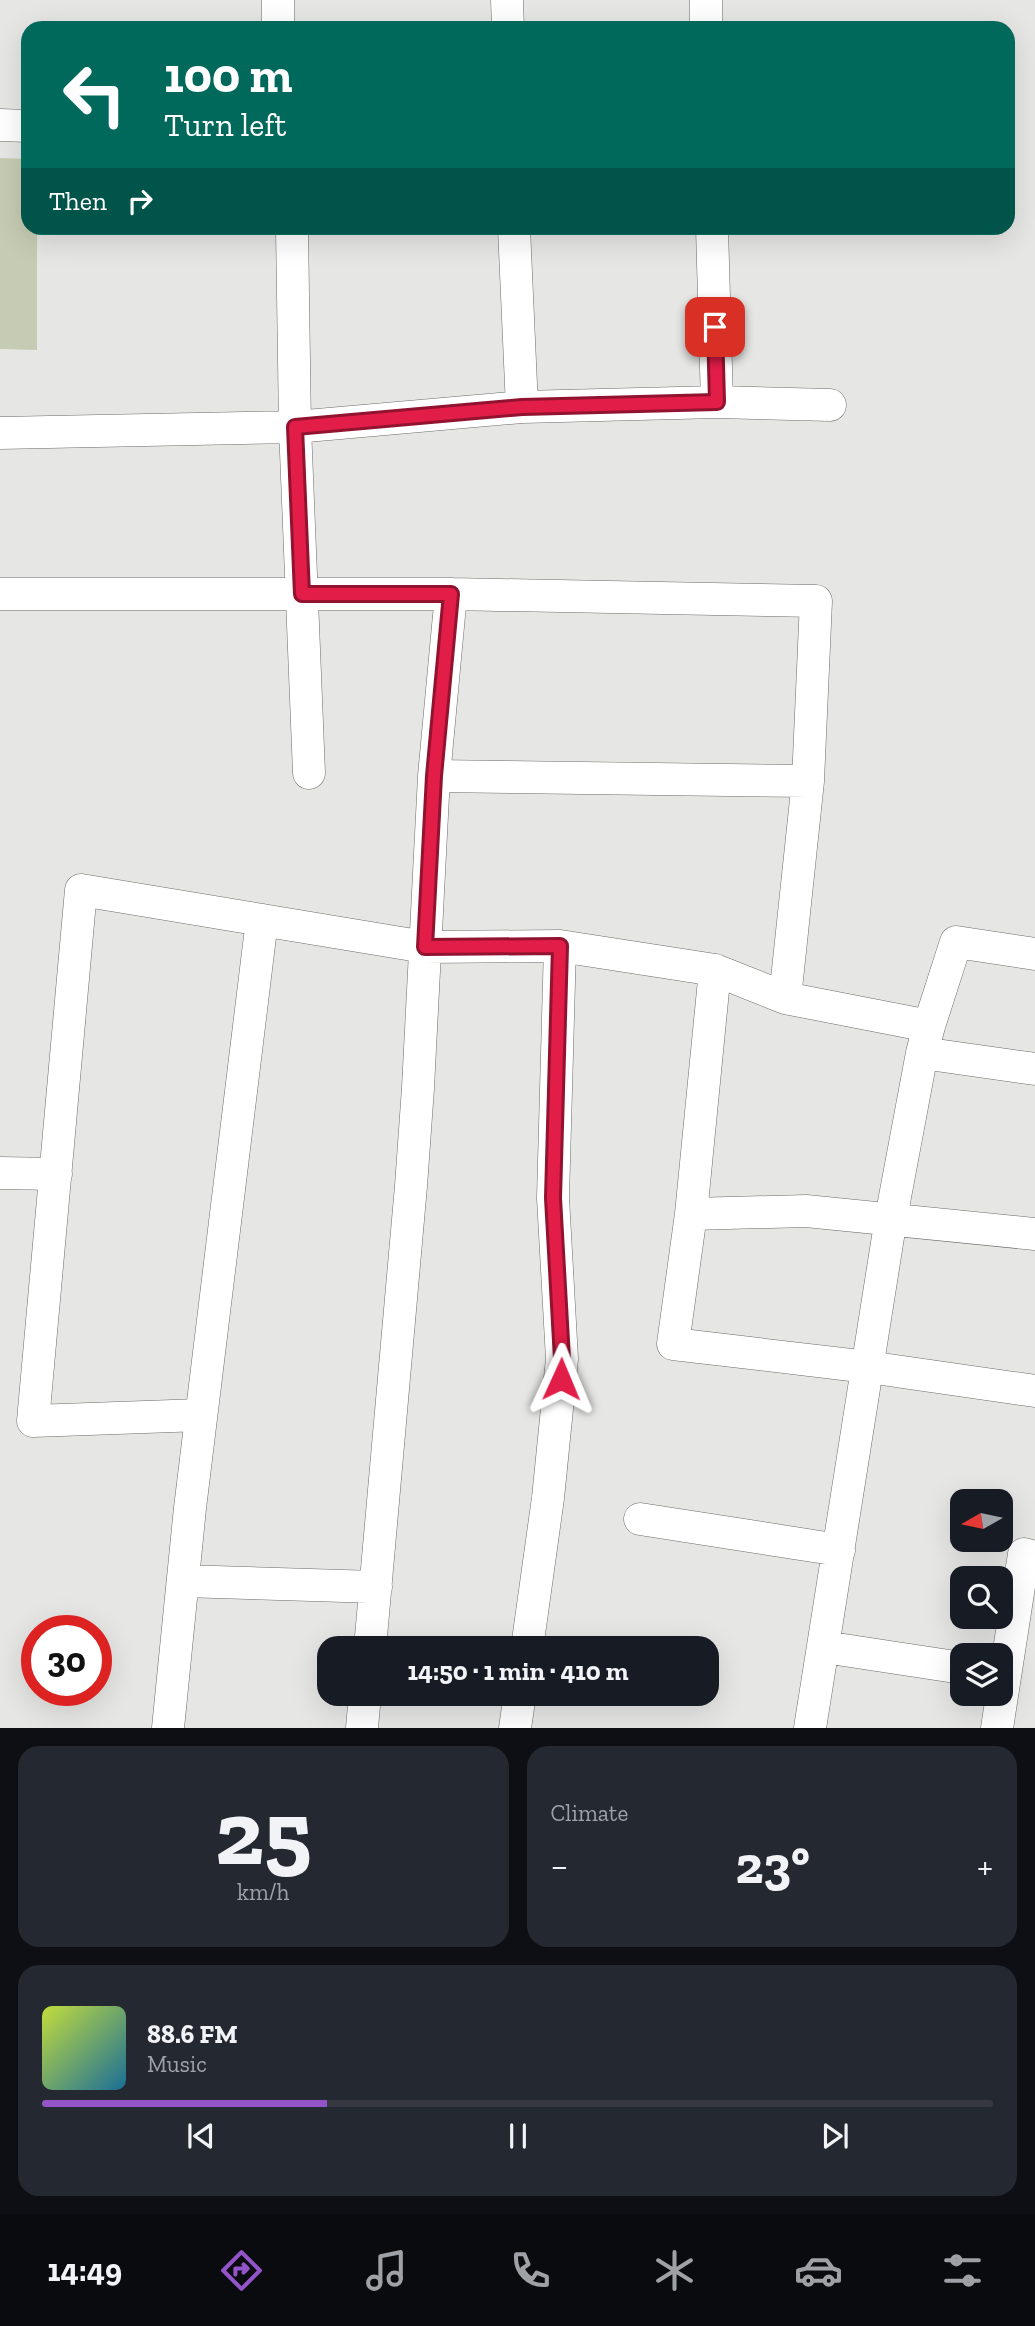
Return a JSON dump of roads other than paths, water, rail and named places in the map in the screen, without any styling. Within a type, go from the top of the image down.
[{"type":"street","points":[[278,0],[278,21]]},
{"type":"street","points":[[507,0],[508,21]]},
{"type":"street","points":[[706,0],[706,21]]},
{"type":"street","points":[[0,125],[21,126]]},
{"type":"street","points":[[292,235],[295,427],[309,774]]},
{"type":"street","points":[[514,235],[522,407]]},
{"type":"street","points":[[712,235],[717,402]]},
{"type":"street","points":[[0,433],[295,427],[522,407],[717,402],[830,405]]},
{"type":"street","points":[[0,594],[451,594],[817,601],[808,781],[785,998]]},
{"type":"street","points":[[371,1636],[411,1186],[434,776],[451,594]]},
{"type":"street","points":[[434,776],[808,781]]},
{"type":"street","points":[[201,1415],[33,1421],[81,890],[425,947],[560,946],[715,970],[785,998],[925,1040],[1035,1069]]},
{"type":"street","points":[[168,1727],[201,1415],[262,920]]},
{"type":"street","points":[[810,1727],[891,1218],[925,1040],[956,942],[1035,954]]},
{"type":"street","points":[[529,1636],[548,1497],[562,1359],[553,1198],[560,946]]},
{"type":"street","points":[[715,970],[691,1214],[674,1345],[868,1367],[1035,1391]]},
{"type":"street","points":[[0,1172],[56,1174]]},
{"type":"street","points":[[691,1214],[806,1211],[1035,1234]]},
{"type":"street","points":[[640,1519],[839,1550]]},
{"type":"street","points":[[1008,1643],[1024,1554],[1035,1557]]},
{"type":"street","points":[[183,1581],[376,1587]]},
{"type":"street","points":[[824,1647],[950,1666]]},
{"type":"street","points":[[362,1727],[364,1706]]},
{"type":"street","points":[[515,1727],[518,1706]]},
{"type":"street","points":[[997,1727],[999,1706]]}]
